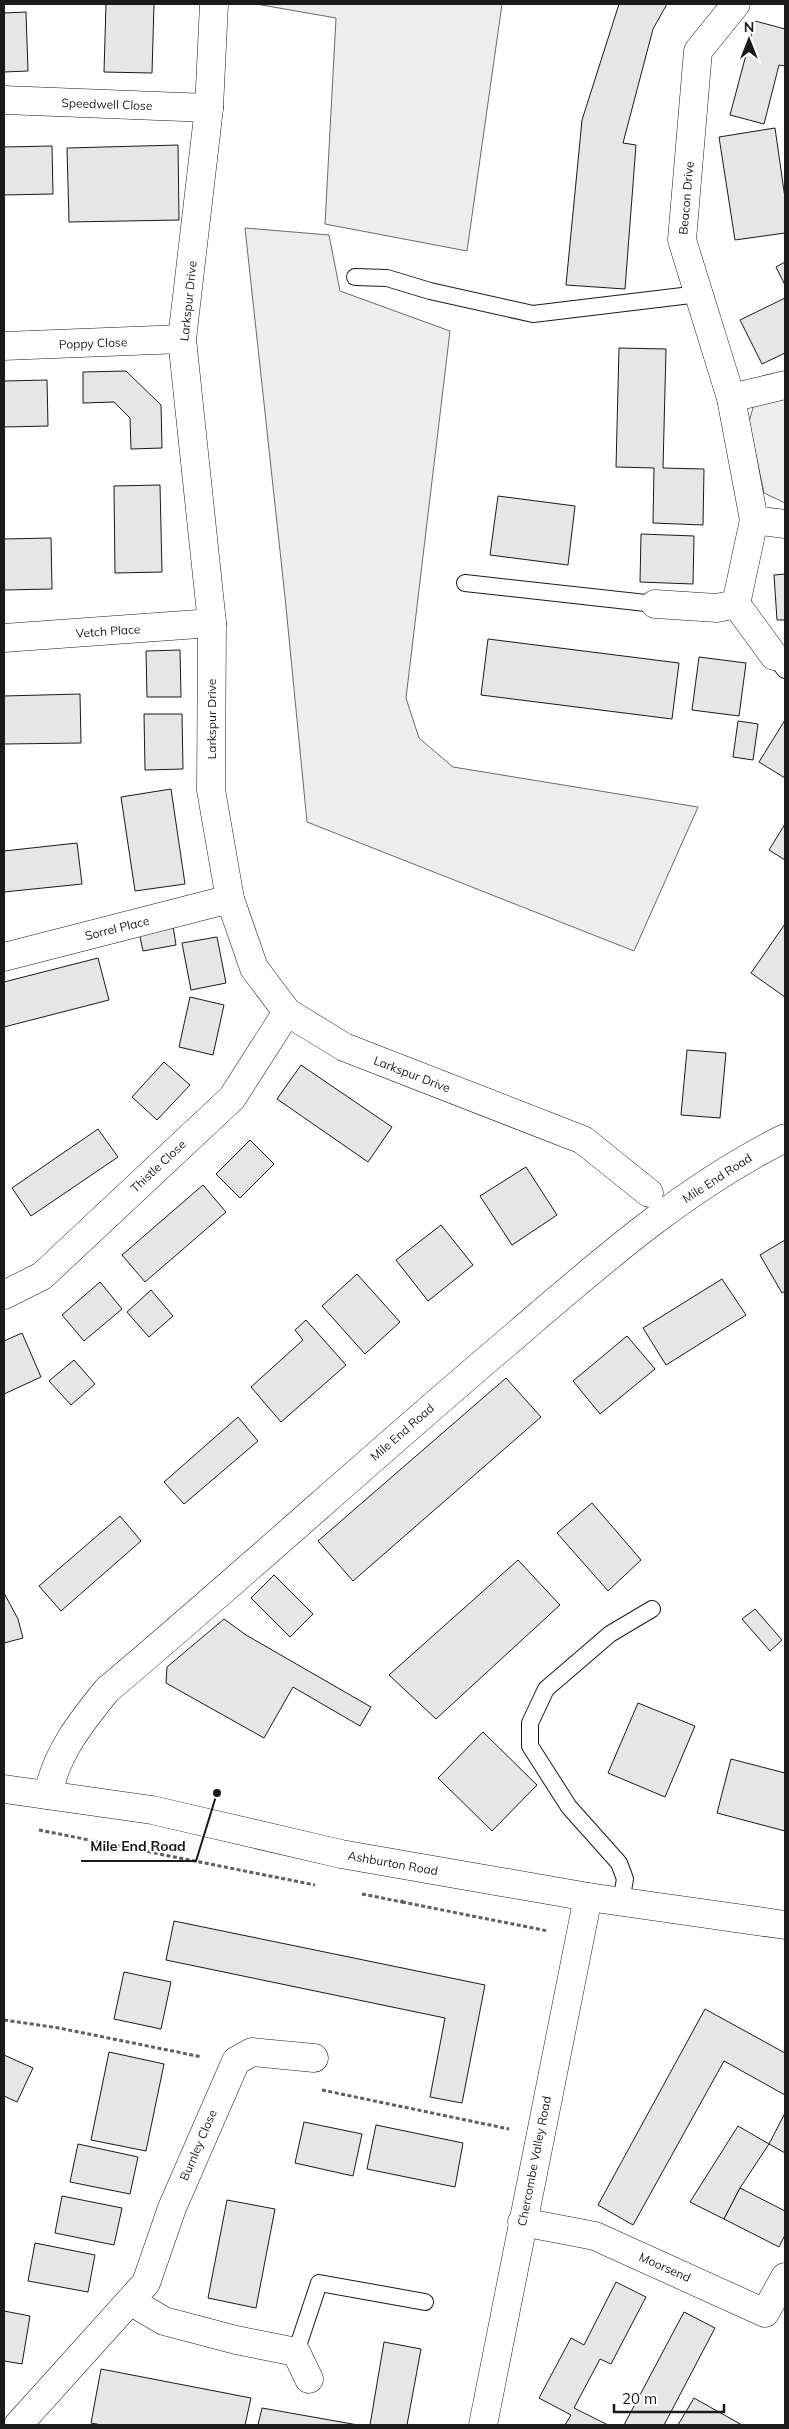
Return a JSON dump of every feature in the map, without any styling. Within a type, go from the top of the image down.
[{"type":"street","name":"Larkspur Drive","points":[[214,4],[210,108],[182,339],[212,623],[211,790],[230,899],[254,968],[287,1012],[344,1047],[583,1140],[649,1193]]},
{"type":"street","name":"Beacon Drive","points":[[736,4],[698,51],[682,240],[731,398],[754,520]]},
{"type":"street","name":"Speedwell Close","points":[[4,100],[210,108]]},
{"type":"street","name":"Poppy Close","points":[[4,346],[182,339]]},
{"type":"street","points":[[731,398],[785,385]]},
{"type":"street","points":[[780,663],[736,604],[754,520],[785,524]]},
{"type":"street","points":[[655,604],[717,608],[736,604]]},
{"type":"street","name":"Vetch Place","points":[[4,638],[212,623]]},
{"type":"street","name":"Sorrel Place","points":[[4,957],[230,899]]},
{"type":"street","name":"Thistle Close","points":[[4,1295],[42,1276],[232,1098],[287,1012]]},
{"type":"street","name":"Mile End Road","points":[[48,1795],[52,1775],[75,1729],[107,1690],[394,1438],[636,1233],[751,1155],[785,1138]]},
{"type":"street","name":"Ashburton Road","points":[[4,1789],[152,1810],[341,1854],[588,1898],[785,1924]]},
{"type":"street","name":"Chercombe Valley Road","points":[[483,2425],[588,1898]]},
{"type":"street","points":[[236,2061],[252,2052],[301,2056]]},
{"type":"street","name":"Burnley Close","points":[[18,2425],[146,2283],[172,2208],[236,2061]]},
{"type":"street","name":"Moorsend","points":[[522,2222],[595,2236],[765,2312],[785,2277]]},
{"type":"street","points":[[130,2302],[164,2321],[236,2340],[296,2352],[309,2379]]},
{"type":"lane","points":[[356,277],[387,278],[430,291],[533,314],[699,294]]},
{"type":"lane","points":[[465,583],[655,604]]},
{"type":"lane","points":[[621,1902],[625,1879],[619,1863],[569,1807],[530,1746],[530,1723],[546,1689],[610,1634],[652,1609]]},
{"type":"lane","points":[[296,2352],[319,2283],[425,2302]]},
{"type":"path","points":[[402,1902],[580,1937]]},
{"type":"path","points":[[4,2020],[59,2028],[190,2055],[236,2061]]},
{"type":"path","points":[[301,2056],[309,2086],[336,2095],[502,2127],[539,2137]]},
{"type":"shaded area","points":[[256,4],[502,4],[467,251],[325,224],[336,18]]},
{"type":"shaded area","points":[[245,228],[329,235],[340,291],[450,331],[406,698],[419,738],[453,767],[698,807],[634,951],[307,822]]},
{"type":"shaded area","points":[[785,398],[785,503],[764,493],[749,422],[754,404]]},
{"type":"building","points":[[106,4],[154,4],[152,73],[104,72]]},
{"type":"building","points":[[619,4],[667,4],[653,29],[623,143],[636,145],[625,289],[566,285],[582,120]]},
{"type":"building","points":[[26,12],[28,71],[4,72],[4,13]]},
{"type":"building","points":[[755,21],[785,29],[785,66],[779,65],[764,124],[730,115]]},
{"type":"building","points":[[775,128],[785,198],[785,233],[735,240],[719,137]]},
{"type":"building","points":[[178,145],[179,220],[69,222],[67,148]]},
{"type":"building","points":[[52,146],[53,194],[4,195],[4,147]]},
{"type":"building","points":[[785,262],[785,285],[776,267]]},
{"type":"building","points":[[785,298],[785,353],[762,364],[740,320]]},
{"type":"building","points":[[619,348],[666,349],[663,468],[704,469],[703,525],[653,523],[654,468],[616,467]]},
{"type":"building","points":[[126,371],[161,405],[162,448],[131,449],[130,418],[114,402],[83,403],[83,372]]},
{"type":"building","points":[[47,380],[48,426],[4,427],[4,381]]},
{"type":"building","points":[[160,485],[162,572],[115,573],[114,486]]},
{"type":"building","points":[[498,496],[575,506],[568,565],[490,555]]},
{"type":"building","points":[[641,534],[694,536],[693,584],[640,582]]},
{"type":"building","points":[[51,538],[52,589],[4,590],[4,539]]},
{"type":"building","points":[[785,574],[785,620],[777,620],[774,575]]},
{"type":"building","points":[[488,639],[679,663],[672,719],[481,695]]},
{"type":"building","points":[[180,650],[181,697],[147,697],[146,651]]},
{"type":"building","points":[[699,657],[746,663],[739,716],[692,710]]},
{"type":"building","points":[[80,694],[81,743],[4,744],[4,696]]},
{"type":"building","points":[[144,714],[182,714],[183,769],[145,770]]},
{"type":"building","points":[[785,720],[785,778],[759,762]]},
{"type":"building","points":[[738,721],[758,724],[753,760],[733,757]]},
{"type":"building","points":[[171,789],[185,884],[135,891],[121,797]]},
{"type":"building","points":[[785,824],[785,860],[769,850]]},
{"type":"building","points":[[77,843],[82,884],[4,892],[4,851]]},
{"type":"building","points":[[785,924],[785,997],[751,973]]},
{"type":"building","points":[[173,926],[176,945],[143,951],[139,932]]},
{"type":"building","points":[[217,937],[226,983],[191,990],[182,943]]},
{"type":"building","points":[[98,958],[109,1000],[4,1027],[4,982]]},
{"type":"building","points":[[190,997],[224,1005],[213,1055],[179,1047]]},
{"type":"building","points":[[687,1050],[726,1053],[720,1118],[681,1115]]},
{"type":"building","points":[[164,1062],[190,1085],[157,1120],[132,1097]]},
{"type":"building","points":[[301,1065],[392,1127],[368,1162],[277,1099]]},
{"type":"building","points":[[98,1129],[118,1157],[31,1216],[12,1188]]},
{"type":"building","points":[[250,1140],[274,1164],[240,1198],[216,1174]]},
{"type":"building","points":[[526,1167],[557,1215],[512,1245],[480,1196]]},
{"type":"building","points":[[203,1185],[226,1212],[145,1282],[122,1255]]},
{"type":"building","points":[[441,1225],[473,1265],[428,1301],[396,1260]]},
{"type":"building","points":[[785,1240],[785,1291],[782,1293],[760,1255]]},
{"type":"building","points":[[357,1274],[400,1322],[365,1354],[322,1306]]},
{"type":"building","points":[[722,1279],[746,1315],[666,1365],[643,1328]]},
{"type":"building","points":[[100,1282],[122,1309],[84,1341],[62,1315]]},
{"type":"building","points":[[151,1290],[173,1316],[149,1337],[127,1312]]},
{"type":"building","points":[[306,1320],[346,1365],[281,1422],[251,1387],[303,1340],[295,1330]]},
{"type":"building","points":[[22,1333],[41,1377],[4,1394],[4,1341]]},
{"type":"building","points":[[627,1336],[655,1369],[600,1414],[573,1381]]},
{"type":"building","points":[[74,1360],[95,1384],[71,1405],[49,1381]]},
{"type":"building","points":[[506,1378],[541,1417],[353,1581],[318,1541]]},
{"type":"building","points":[[238,1417],[258,1441],[184,1504],[164,1482]]},
{"type":"building","points":[[592,1503],[641,1560],[608,1591],[557,1533]]},
{"type":"building","points":[[120,1516],[141,1541],[61,1611],[39,1586]]},
{"type":"building","points":[[518,1560],[560,1605],[436,1719],[389,1675]]},
{"type":"building","points":[[274,1575],[313,1614],[290,1637],[251,1598]]},
{"type":"building","points":[[4,1593],[18,1619],[23,1638],[4,1643]]},
{"type":"building","points":[[755,1609],[782,1640],[770,1651],[742,1619]]},
{"type":"building","points":[[224,1619],[246,1635],[371,1707],[360,1726],[293,1687],[264,1738],[166,1683],[167,1667]]},
{"type":"building","points":[[638,1703],[695,1726],[665,1797],[608,1773]]},
{"type":"building","points":[[483,1732],[537,1785],[492,1831],[438,1778]]},
{"type":"building","points":[[731,1759],[785,1773],[785,1831],[717,1813]]},
{"type":"building","points":[[174,1921],[485,1985],[462,2103],[430,2097],[445,2018],[166,1960]]},
{"type":"building","points":[[124,1972],[171,1982],[161,2029],[114,2019]]},
{"type":"building","points":[[705,2009],[785,2053],[785,2095],[724,2061],[633,2225],[598,2205]]},
{"type":"building","points":[[109,2052],[164,2064],[146,2151],[91,2140]]},
{"type":"building","points":[[4,2055],[33,2068],[17,2102],[4,2096]]},
{"type":"building","points":[[785,2113],[785,2153],[769,2144]]},
{"type":"building","points":[[304,2122],[362,2134],[353,2176],[295,2163]]},
{"type":"building","points":[[376,2125],[463,2143],[455,2187],[367,2169]]},
{"type":"building","points":[[738,2126],[769,2144],[740,2188],[724,2219],[690,2202]]},
{"type":"building","points":[[78,2144],[138,2157],[130,2194],[70,2182]]},
{"type":"building","points":[[740,2188],[785,2211],[785,2235],[779,2247],[724,2219]]},
{"type":"building","points":[[62,2196],[122,2208],[114,2245],[55,2233]]},
{"type":"building","points":[[227,2200],[275,2209],[256,2308],[208,2298]]},
{"type":"building","points":[[35,2243],[95,2255],[88,2292],[28,2281]]},
{"type":"building","points":[[616,2282],[646,2297],[611,2364],[600,2359],[574,2408],[608,2425],[565,2425],[571,2415],[539,2398],[571,2338],[584,2345]]},
{"type":"building","points":[[4,2311],[30,2316],[22,2364],[4,2361]]},
{"type":"building","points":[[684,2312],[715,2328],[664,2425],[624,2425]]},
{"type":"building","points":[[384,2342],[421,2349],[407,2425],[370,2425]]},
{"type":"building","points":[[101,2369],[251,2398],[245,2425],[102,2425],[91,2423]]},
{"type":"building","points":[[694,2398],[742,2425],[678,2425]]},
{"type":"building","points":[[262,2408],[358,2425],[258,2425]]},
{"type":"place","name":"Mile End Road","points":[[217,1793]]}]
